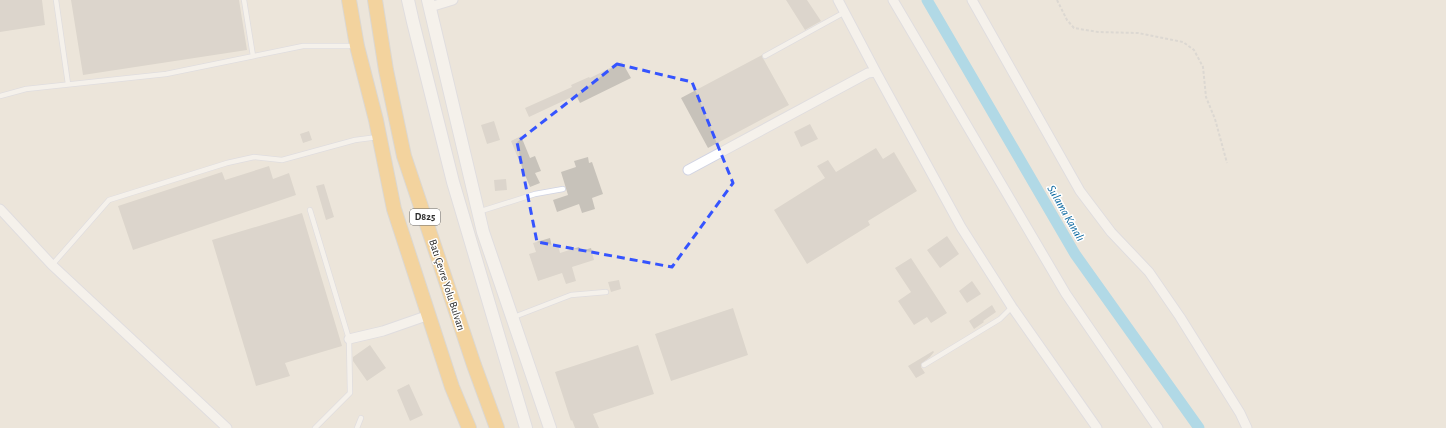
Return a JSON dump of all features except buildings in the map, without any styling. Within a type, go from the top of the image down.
[{"type":"highway","name":"D825","points":[[349,0],[357,46],[380,137],[394,209],[452,387],[469,428]]},
{"type":"highway","name":"Batı Çevre Yolu Bulvarı","points":[[375,0],[386,70],[404,156],[474,365],[497,428]]},
{"type":"main road","points":[[408,0],[453,182],[526,428]]},
{"type":"main road","points":[[429,4],[483,232],[550,428]]},
{"type":"street","points":[[429,4],[454,0]]},
{"type":"street","points":[[838,0],[961,227],[1012,307],[1097,428]]},
{"type":"street","points":[[893,0],[1066,294],[1158,428]]},
{"type":"street","points":[[972,0],[1080,191],[1111,232],[1148,272],[1180,317],[1240,413],[1247,428]]},
{"type":"street","points":[[688,170],[868,73],[876,72]]},
{"type":"street","points":[[0,210],[52,265],[227,428]]},
{"type":"street","points":[[349,339],[383,331],[429,315]]},
{"type":"lane","points":[[56,0],[68,84]]},
{"type":"lane","points":[[244,0],[253,56]]},
{"type":"lane","points":[[765,56],[845,12]]},
{"type":"lane","points":[[0,96],[26,89],[166,74],[303,46],[357,46]]},
{"type":"lane","points":[[52,265],[109,200],[227,163],[254,157],[282,160],[356,140],[380,137]]},
{"type":"lane","points":[[478,212],[535,194],[563,189]]},
{"type":"lane","points":[[310,210],[349,339],[350,393],[315,428]]},
{"type":"lane","points":[[512,318],[571,295],[606,292]]},
{"type":"lane","points":[[924,365],[1000,319],[1012,307]]},
{"type":"lane","points":[[357,428],[361,418]]},
{"type":"path","points":[[1058,0],[1067,20],[1074,28],[1098,32],[1148,34],[1183,42],[1194,50],[1203,67],[1206,97],[1215,119],[1227,163]]},
{"type":"highlighted area","points":[[617,64],[692,82],[733,183],[672,267],[537,242],[517,142]]},
{"type":"waterway","name":"Sulama Kanalı","points":[[927,0],[1075,254],[1199,428]]}]
